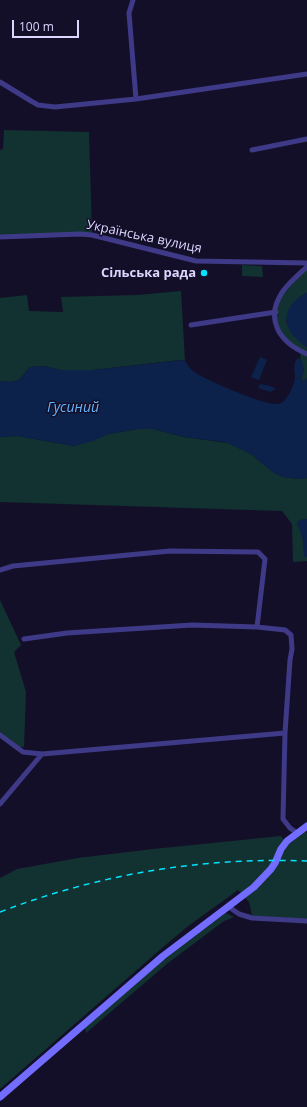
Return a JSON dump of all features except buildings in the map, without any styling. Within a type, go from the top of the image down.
[{"type":"main road","points":[[0,1097],[163,956],[254,887],[264,878],[275,863],[283,845],[307,826]]},
{"type":"street","points":[[133,0],[130,13],[136,98]]},
{"type":"street","points":[[0,82],[30,101],[45,106],[55,107],[89,105],[307,74]]},
{"type":"street","points":[[252,150],[307,139]]},
{"type":"street","name":"Українська вулиця","points":[[0,237],[80,234],[92,235],[196,261],[307,263]]},
{"type":"street","points":[[307,267],[283,292],[277,304],[276,312],[276,327],[281,336],[289,344],[307,354]]},
{"type":"street","points":[[190,325],[276,312]]},
{"type":"street","points":[[0,570],[12,566],[170,551],[258,552],[265,558],[257,627]]},
{"type":"street","points":[[24,640],[67,633],[192,625],[257,627],[285,630],[291,634],[292,649],[285,733],[283,819],[290,828],[297,833]]},
{"type":"street","points":[[0,735],[23,752],[42,754],[285,733]]},
{"type":"street","points":[[0,804],[42,754]]},
{"type":"street","points":[[229,907],[239,914],[252,918],[307,921]]},
{"type":"green space","points":[[4,130],[89,132],[92,235],[0,237],[0,150],[3,149]]},
{"type":"green space","points":[[242,265],[262,266],[263,277],[242,276]]},
{"type":"green space","points":[[307,267],[307,293],[295,301],[286,322],[291,332],[307,347],[307,378],[304,381],[301,379],[304,370],[300,358],[301,352],[295,348],[276,327],[279,299]]},
{"type":"green space","points":[[181,291],[185,361],[180,360],[93,370],[61,370],[44,366],[30,367],[19,380],[10,382],[0,381],[0,298],[27,295],[29,311],[63,312],[61,297],[137,295]]},
{"type":"green space","points":[[149,428],[184,437],[228,443],[251,454],[274,473],[283,477],[299,479],[307,478],[307,519],[300,520],[297,524],[304,544],[304,557],[307,557],[307,561],[293,562],[292,524],[282,511],[0,502],[0,437],[18,436],[74,446],[109,434]]},
{"type":"green space","points":[[0,600],[21,645],[14,652],[26,692],[24,747],[16,747],[0,735]]},
{"type":"green space","points":[[305,832],[307,833],[307,919],[252,916],[249,902],[238,890],[187,927],[0,1089],[0,878],[17,869],[78,858],[153,849],[281,836],[288,845]]},
{"type":"green space","points":[[226,913],[234,917],[224,921],[168,963],[86,1033],[85,1028],[165,959]]},
{"type":"water","points":[[307,293],[307,347],[298,341],[292,334],[286,319],[287,312],[291,305]]},
{"type":"water","points":[[260,357],[267,360],[259,380],[251,377]]},
{"type":"water","name":"Гусиний","points":[[298,358],[302,361],[304,370],[301,380],[304,381],[307,378],[307,478],[299,479],[283,477],[274,473],[251,454],[225,442],[184,437],[154,429],[138,429],[109,434],[93,441],[74,446],[18,436],[0,437],[0,381],[10,382],[19,380],[30,367],[44,366],[61,370],[93,370],[183,360],[191,370],[208,380],[247,396],[276,404],[284,401],[294,384],[294,365]]},
{"type":"water","points":[[260,384],[276,389],[270,392],[258,388]]},
{"type":"water","points":[[307,519],[307,557],[304,557],[304,544],[297,524],[300,520]]},
{"type":"railway","points":[[0,912],[75,887],[151,871],[190,865],[229,862],[268,860],[307,861]]},
{"type":"place","name":"Сільська рада","points":[[204,273]]}]
